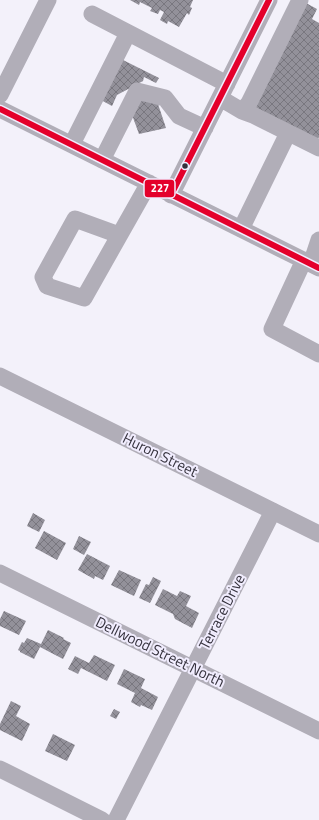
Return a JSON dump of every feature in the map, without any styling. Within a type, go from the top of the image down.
[{"type":"street","points":[[0,95],[48,0]]},
{"type":"street","points":[[172,195],[269,0]]},
{"type":"street","points":[[242,111],[249,103],[300,0]]},
{"type":"street","points":[[92,14],[128,33],[224,91],[242,111],[319,148]]},
{"type":"street","points":[[72,144],[128,33]]},
{"type":"street","points":[[102,160],[137,91],[165,98],[179,116],[205,128]]},
{"type":"street","points":[[0,109],[311,264]]},
{"type":"street","points":[[241,229],[288,132]]},
{"type":"street","points":[[119,235],[74,218],[43,277],[47,286],[84,298],[149,183]]},
{"type":"street","points":[[319,226],[317,232],[319,239],[311,264],[272,330],[319,354]]},
{"type":"street","name":"Huron Street","points":[[0,376],[319,534]]},
{"type":"street","name":"Terrace Drive","points":[[116,820],[273,511]]},
{"type":"street","name":"Dellwood Street North","points":[[0,573],[319,731]]},
{"type":"street","points":[[0,769],[102,820]]},
{"type":"building","points":[[130,0],[193,0],[189,15],[187,13],[179,27],[168,21],[167,24],[160,20],[164,12],[160,10],[158,14],[150,11],[152,8],[140,2],[139,5]]},
{"type":"building","points":[[306,3],[317,9],[312,19],[319,23],[319,137],[317,140],[254,109]]},
{"type":"building","points":[[119,58],[159,78],[156,83],[144,77],[143,81],[117,95],[112,106],[99,99]]},
{"type":"building","points":[[156,98],[166,128],[139,134],[128,104]]},
{"type":"building","points":[[33,513],[45,520],[39,532],[27,526]]},
{"type":"building","points":[[44,531],[66,543],[57,560],[35,548]]},
{"type":"building","points":[[79,536],[91,542],[84,555],[73,549]]},
{"type":"building","points":[[87,554],[110,566],[103,580],[95,576],[94,579],[78,570]]},
{"type":"building","points":[[119,570],[141,580],[134,596],[111,585]]},
{"type":"building","points":[[153,577],[161,581],[150,603],[139,598],[146,584],[149,585]]},
{"type":"building","points":[[163,589],[177,596],[180,591],[191,596],[186,606],[199,613],[192,628],[175,619],[173,614],[155,605]]},
{"type":"building","points":[[4,611],[26,621],[19,635],[0,626],[0,619]]},
{"type":"building","points":[[48,630],[71,643],[63,659],[40,647],[34,659],[18,650],[22,642],[24,643],[27,638],[41,644]]},
{"type":"building","points":[[94,655],[115,665],[107,681],[81,668],[78,674],[68,669],[75,656],[89,663]]},
{"type":"building","points":[[124,669],[145,679],[141,688],[158,697],[152,710],[141,705],[140,707],[131,702],[135,693],[117,684]]},
{"type":"building","points":[[11,701],[21,706],[16,716],[30,724],[22,741],[0,730],[0,724]]},
{"type":"building","points":[[114,709],[120,712],[116,719],[110,716]]},
{"type":"building","points":[[53,734],[75,745],[67,761],[45,751]]},
{"type":"transit line","name":"227","points":[[171,195],[269,0]]},
{"type":"transit line","name":"227","points":[[0,109],[319,268]]}]
